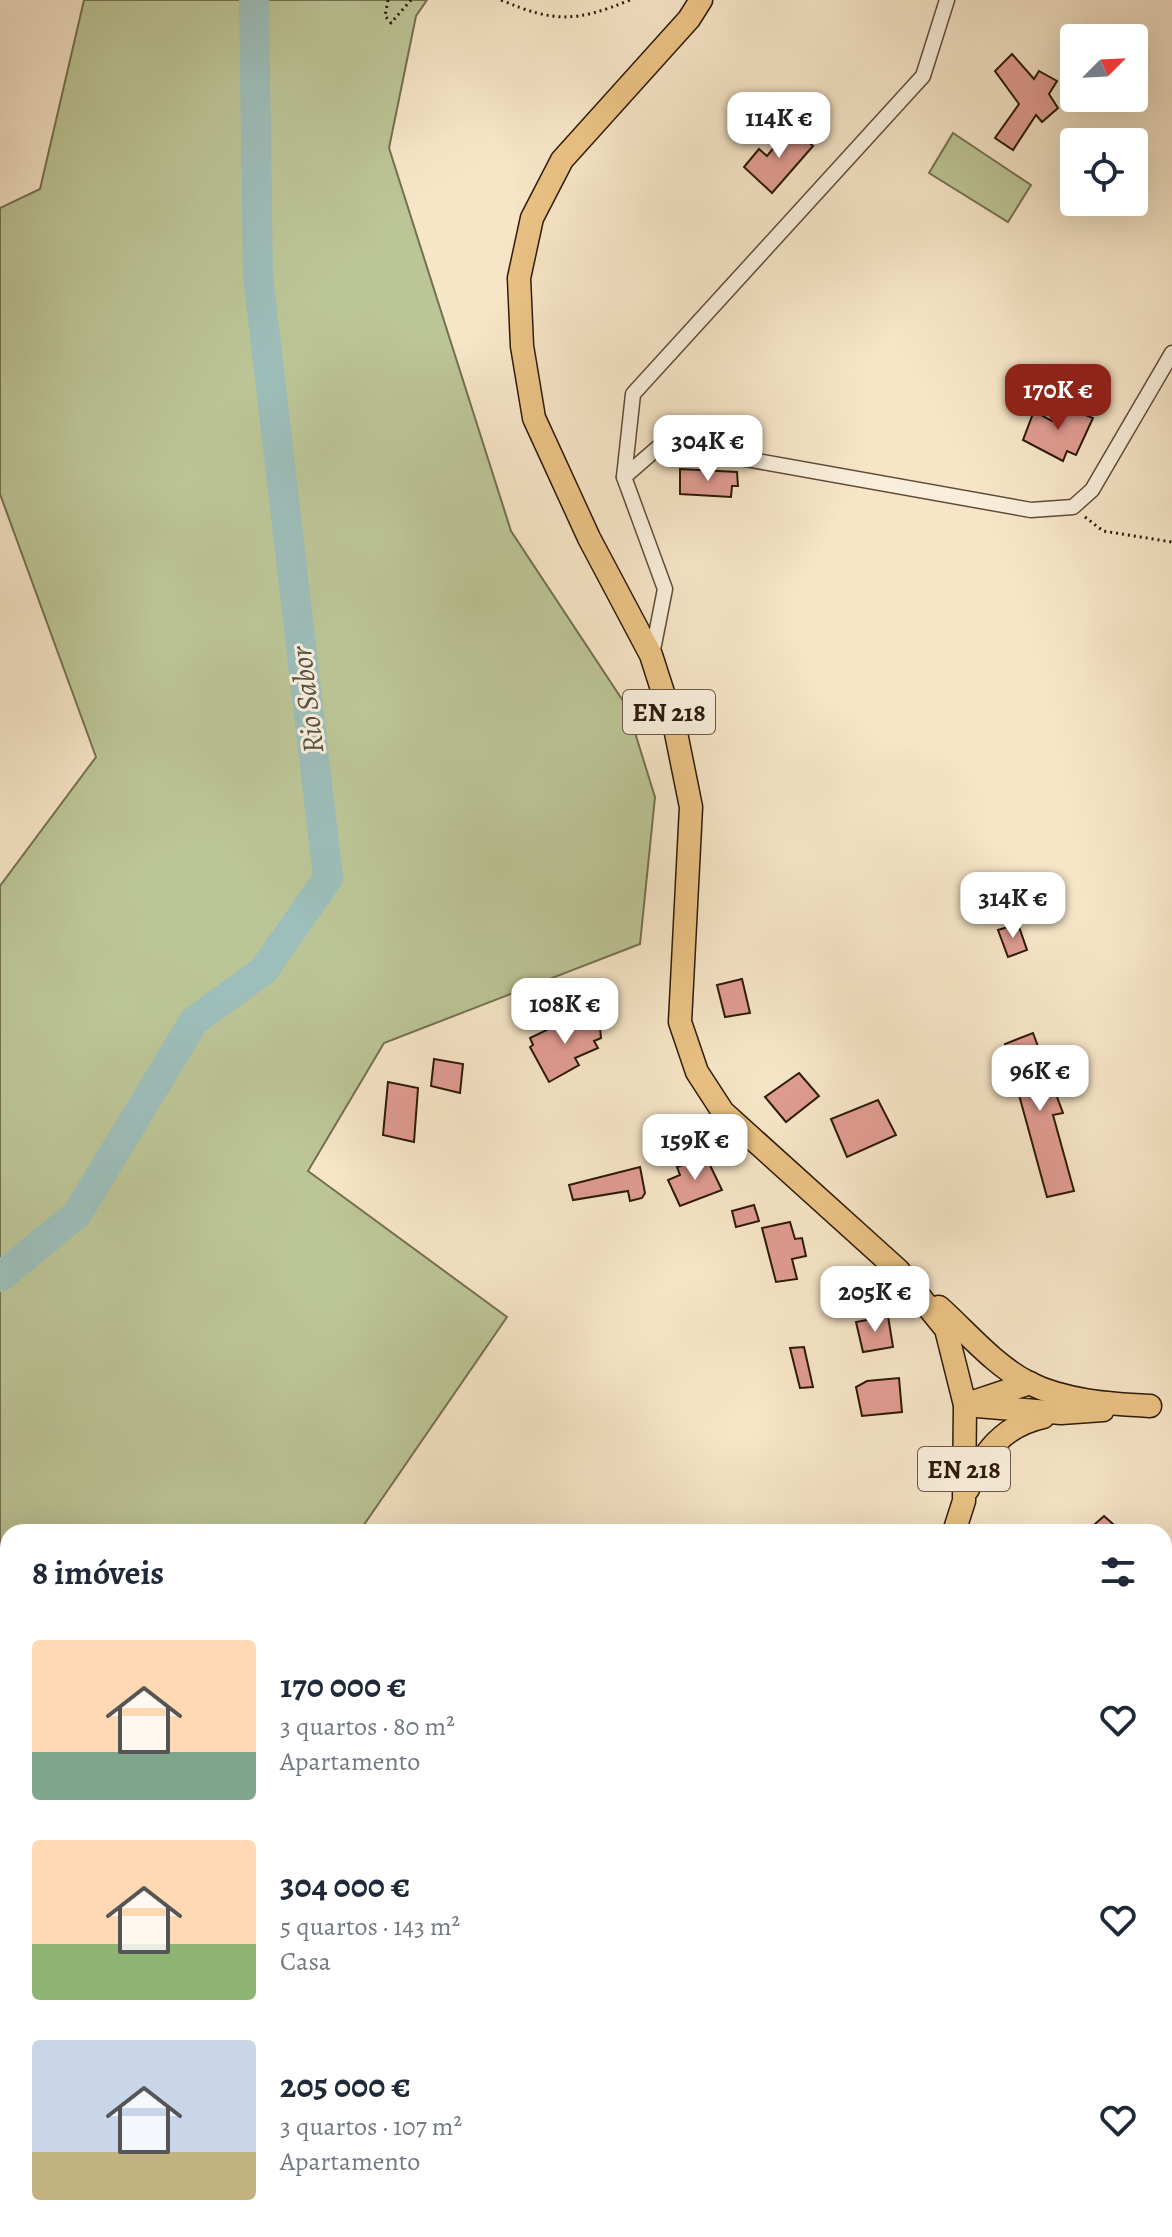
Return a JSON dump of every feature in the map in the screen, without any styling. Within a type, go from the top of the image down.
[{"type":"main road","name":"EN 218","points":[[701,0],[689,19],[562,160],[532,218],[519,278],[522,346],[534,418],[589,538],[651,655],[676,733],[691,807],[680,1022],[697,1072],[723,1112],[898,1270],[946,1329],[965,1405],[964,1501],[957,1524]]},
{"type":"main road","points":[[898,1270],[1012,1372],[1030,1383],[1093,1401],[1161,1405]]},
{"type":"main road","points":[[965,1405],[1030,1383]]},
{"type":"main road","points":[[965,1405],[1061,1413]]},
{"type":"main road","points":[[964,1501],[976,1470],[1004,1432],[1024,1422],[1061,1413],[1161,1405]]},
{"type":"street","points":[[651,655],[665,589],[624,477],[633,394],[923,76],[947,0]]},
{"type":"street","points":[[624,477],[662,444],[1031,510],[1073,507],[1092,490],[1172,353]]},
{"type":"path","points":[[388,0],[385,16],[391,23],[411,0]]},
{"type":"path","points":[[501,0],[541,17],[591,16],[630,0]]},
{"type":"path","points":[[1073,507],[1103,531],[1172,542]]},
{"type":"green space","points":[[84,0],[427,0],[416,16],[389,148],[511,531],[627,707],[655,797],[640,944],[384,1043],[308,1171],[507,1317],[365,1524],[0,1524],[0,886],[96,757],[0,494],[0,208],[40,189]]},
{"type":"green space","points":[[953,133],[1031,185],[1008,222],[929,173]]},
{"type":"building","points":[[1012,54],[1034,79],[1039,71],[1057,81],[1049,94],[1058,108],[1042,122],[1036,115],[1013,150],[995,138],[1019,104],[995,71]]},
{"type":"building","points":[[791,127],[813,146],[772,193],[744,167],[759,149],[767,156]]},
{"type":"building","points":[[1059,404],[1093,418],[1076,455],[1067,451],[1063,461],[1023,440],[1034,411],[1052,421]]},
{"type":"building","points":[[680,469],[737,472],[738,486],[732,486],[731,497],[680,494]]},
{"type":"building","points":[[1018,924],[1027,950],[1008,957],[998,930]]},
{"type":"building","points":[[742,979],[750,1013],[725,1017],[717,985]]},
{"type":"building","points":[[580,1014],[587,1025],[599,1019],[601,1038],[594,1041],[598,1048],[575,1058],[579,1065],[549,1082],[530,1047],[533,1045],[530,1038]]},
{"type":"building","points":[[1033,1033],[1063,1113],[1053,1115],[1074,1191],[1047,1197],[1005,1044]]},
{"type":"building","points":[[434,1059],[463,1064],[460,1093],[431,1086]]},
{"type":"building","points":[[799,1073],[819,1096],[786,1122],[765,1097]]},
{"type":"building","points":[[388,1082],[418,1088],[414,1142],[383,1135]]},
{"type":"building","points":[[878,1100],[896,1135],[847,1157],[831,1119]]},
{"type":"building","points":[[706,1157],[722,1190],[680,1206],[668,1180],[680,1175],[677,1167]]},
{"type":"building","points":[[640,1167],[645,1193],[642,1198],[630,1201],[628,1191],[573,1200],[569,1185]]},
{"type":"building","points":[[754,1205],[759,1221],[736,1227],[732,1211]]},
{"type":"building","points":[[790,1222],[795,1239],[802,1238],[806,1256],[792,1259],[797,1279],[776,1282],[762,1228]]},
{"type":"building","points":[[888,1316],[893,1347],[863,1352],[856,1322]]},
{"type":"building","points":[[804,1347],[813,1387],[800,1388],[790,1348]]},
{"type":"building","points":[[899,1378],[902,1412],[862,1416],[856,1387],[867,1381]]},
{"type":"building","points":[[1104,1516],[1113,1524],[1095,1524]]},
{"type":"waterway","name":"Rio Sabor","points":[[0,1277],[77,1214],[194,1021],[264,970],[328,878],[258,276],[254,0]]}]
